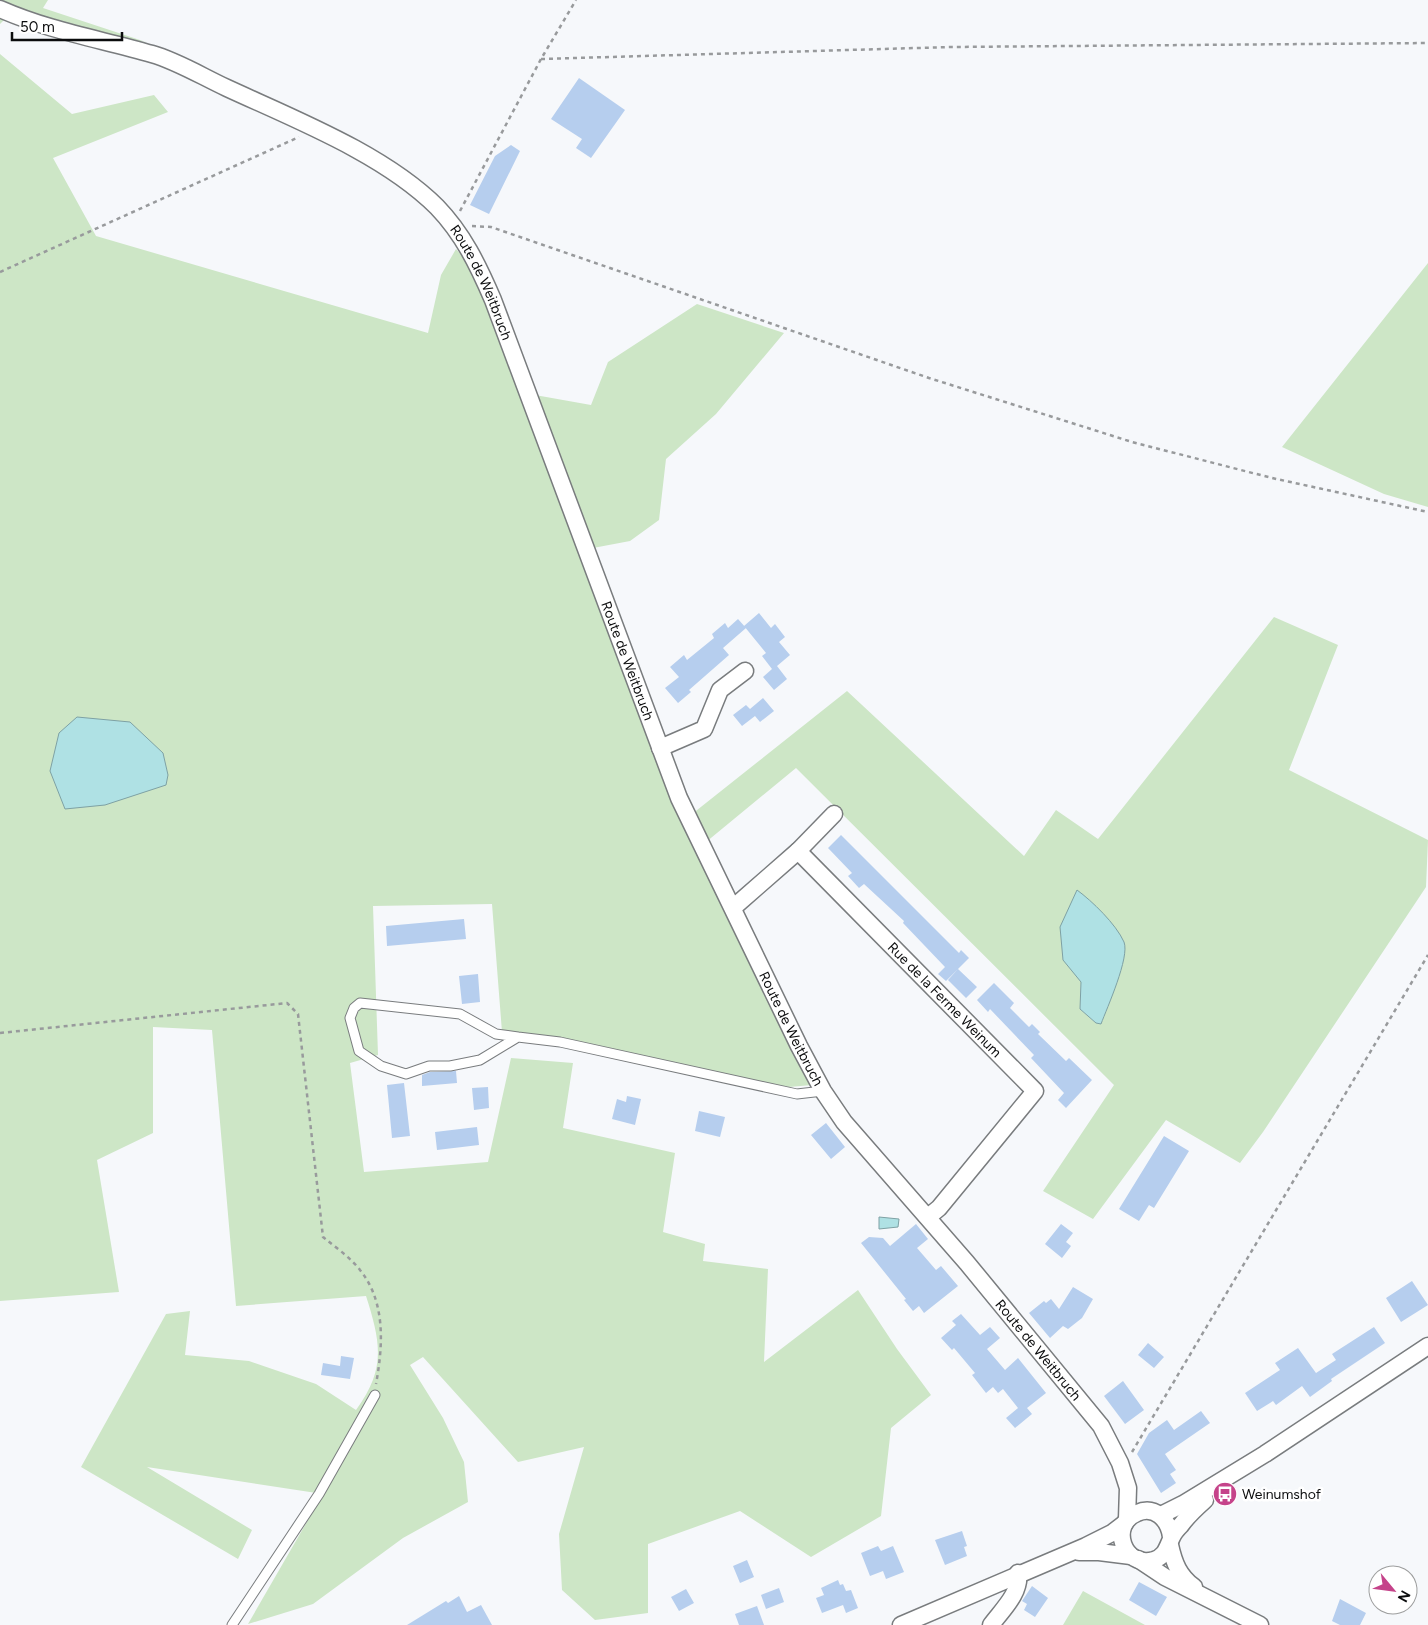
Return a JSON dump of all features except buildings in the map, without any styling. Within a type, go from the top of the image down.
[{"type":"street","name":"Route de Weitbruch","points":[[0,9],[50,28],[153,54],[316,129],[374,161],[408,183],[436,205],[454,226],[472,252],[493,300],[679,798],[734,907],[799,1046],[823,1091],[844,1122],[928,1217],[1101,1426],[1120,1463],[1128,1488],[1126,1521],[1121,1537],[1122,1544],[1134,1558],[1165,1577],[1208,1597],[1260,1625]]},
{"type":"street","points":[[660,748],[704,729],[720,690],[745,671]]},
{"type":"street","points":[[734,907],[798,851],[834,814]]},
{"type":"street","name":"Rue de la Ferme Weinum","points":[[798,851],[1035,1091],[939,1208],[928,1217]]},
{"type":"street","points":[[901,1625],[1112,1533],[1139,1512],[1156,1513],[1184,1504],[1265,1454],[1428,1346]]},
{"type":"street","points":[[1069,1553],[1099,1552],[1153,1560],[1160,1557],[1190,1513],[1265,1454]]},
{"type":"street","name":"Route de Weitbruch","points":[[1128,1488],[1167,1521],[1176,1568],[1182,1577],[1208,1597]]},
{"type":"street","points":[[991,1625],[1015,1592],[1020,1582],[1018,1573]]},
{"type":"lane","points":[[518,1037],[480,1060],[450,1066],[429,1066],[406,1074],[381,1066],[359,1051],[350,1018],[354,1008],[360,1003],[460,1014],[496,1034],[560,1042],[797,1094],[823,1091]]},
{"type":"lane","points":[[232,1625],[319,1494],[375,1395]]},
{"type":"path","points":[[576,0],[541,59],[454,226],[490,227],[938,381],[1132,442],[1272,478],[1428,512]]},
{"type":"path","points":[[541,59],[970,47],[1428,43]]},
{"type":"path","points":[[0,272],[316,129]]},
{"type":"path","points":[[1120,1463],[1132,1452],[1428,955]]},
{"type":"path","points":[[0,1033],[287,1003],[298,1014],[323,1237],[360,1270],[377,1299],[382,1348],[375,1395]]},
{"type":"green space","points":[[0,0],[48,0],[43,8],[146,42],[4,20],[0,24]]},
{"type":"green space","points":[[0,54],[72,114],[154,95],[168,112],[53,158],[96,236],[428,333],[441,275],[456,249],[473,268],[682,822],[847,691],[1024,856],[1056,810],[1098,839],[1274,617],[1338,645],[1289,770],[1428,840],[1426,887],[1263,1132],[1240,1163],[1166,1120],[1093,1219],[1043,1191],[1114,1085],[796,768],[700,847],[812,1085],[789,1087],[502,1032],[492,904],[373,906],[378,1055],[350,1063],[364,1172],[488,1162],[511,1058],[573,1063],[563,1128],[675,1153],[663,1232],[705,1244],[703,1261],[768,1269],[764,1362],[858,1290],[897,1349],[931,1395],[891,1428],[881,1516],[811,1557],[740,1511],[648,1544],[648,1613],[595,1620],[562,1590],[559,1534],[584,1447],[518,1462],[423,1357],[410,1365],[443,1418],[464,1462],[468,1502],[403,1538],[313,1604],[248,1624],[323,1494],[147,1467],[252,1530],[238,1559],[81,1467],[166,1314],[190,1311],[185,1355],[249,1361],[316,1384],[356,1410],[372,1382],[378,1355],[375,1328],[366,1296],[236,1306],[212,1030],[153,1027],[153,1133],[97,1160],[119,1292],[0,1301]],"holes":[[[1081,982],[1096,1023],[1080,1009]]]},
{"type":"green space","points":[[1428,263],[1428,507],[1384,494],[1282,447]]},
{"type":"green space","points":[[697,304],[784,333],[716,414],[666,459],[659,520],[630,541],[593,548],[535,395],[591,405],[608,362]]},
{"type":"green space","points":[[1083,1591],[1145,1625],[1063,1625]]},
{"type":"water","points":[[77,717],[130,722],[163,753],[168,775],[166,785],[105,805],[65,809],[50,771],[59,733]]},
{"type":"water","points":[[1077,890],[1103,913],[1124,942],[1124,959],[1121,970],[1101,1024],[1096,1023],[1080,1009],[1081,982],[1063,960],[1060,927]]},
{"type":"water","points":[[879,1217],[899,1219],[898,1227],[879,1229]]},
{"type":"place","name":"Weinumshof","points":[[1225,1494]]}]
